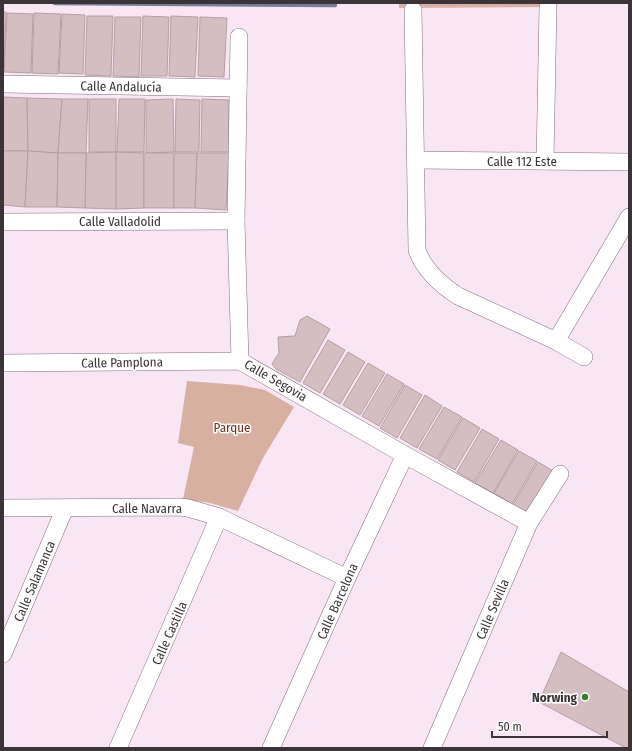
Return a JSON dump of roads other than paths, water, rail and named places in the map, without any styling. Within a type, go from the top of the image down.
[{"type":"street","points":[[545,161],[548,7]]},
{"type":"street","points":[[413,10],[417,250],[423,263],[447,289],[458,296],[556,341],[584,357]]},
{"type":"street","name":"Calle Segovia","points":[[239,37],[236,220],[240,361],[529,523]]},
{"type":"street","name":"Calle Andalucía","points":[[3,84],[238,88]]},
{"type":"street","name":"Calle 112 Este","points":[[416,160],[629,162]]},
{"type":"street","points":[[556,341],[629,217]]},
{"type":"street","name":"Calle Valladolid","points":[[3,222],[236,220]]},
{"type":"street","name":"Calle Pamplona","points":[[3,363],[240,361]]},
{"type":"street","name":"Calle Barcelona","points":[[271,748],[347,578],[406,455]]},
{"type":"street","name":"Calle Sevilla","points":[[432,748],[529,523],[560,474]]},
{"type":"street","name":"Calle Navarra","points":[[3,508],[179,507],[219,517],[347,578]]},
{"type":"street","name":"Calle Salamanca","points":[[3,654],[64,508]]},
{"type":"street","name":"Calle Castilla","points":[[118,748],[219,517]]},
{"type":"waterway","points":[[55,3],[335,5]]},
{"type":"place","name":"Norwing","points":[[585,697]]},
{"type":"park label","name":"Parque","points":[[232,427]]}]
